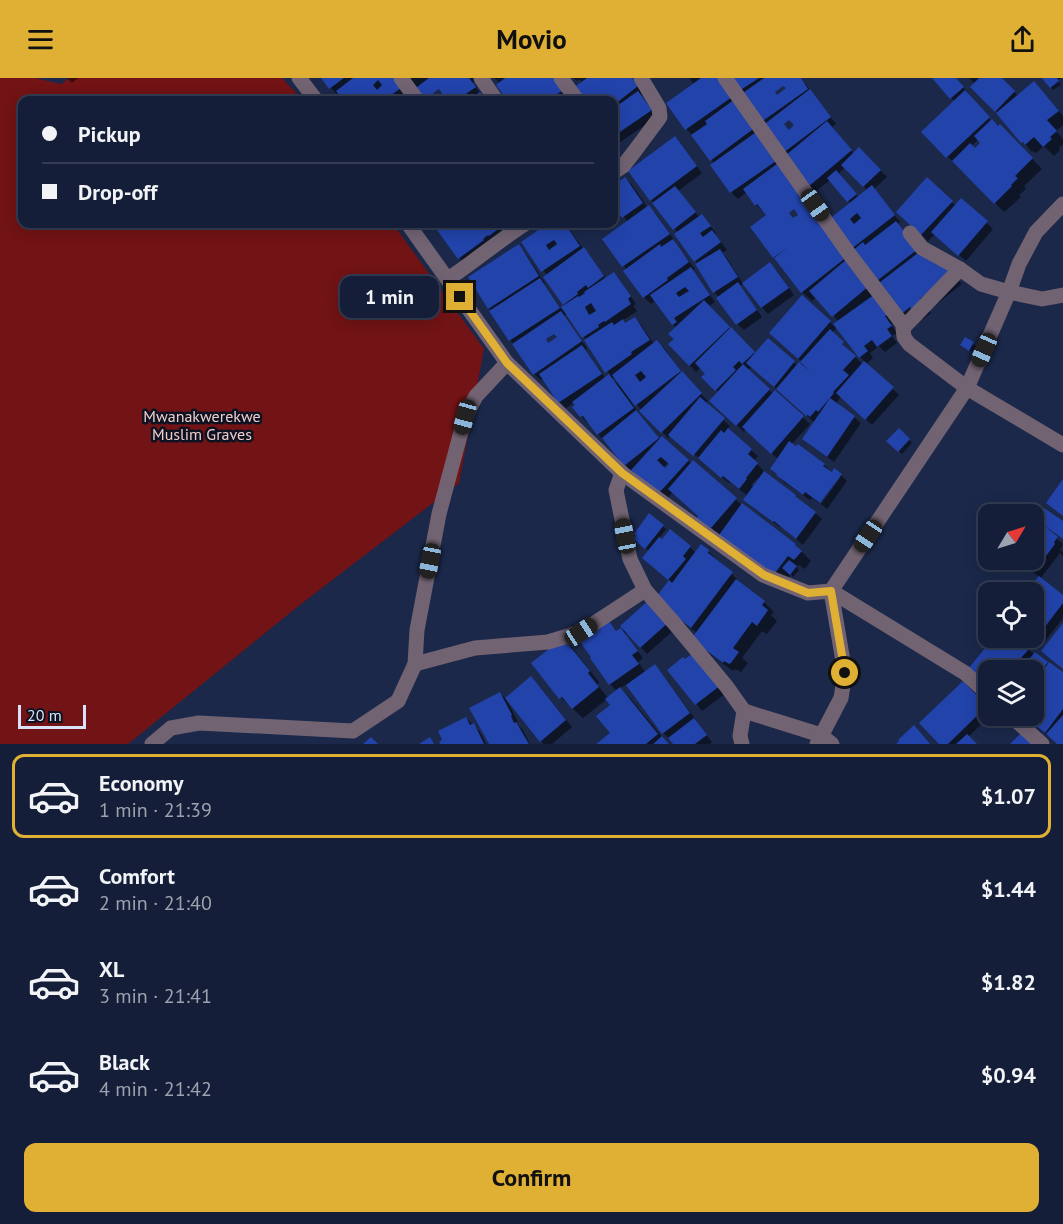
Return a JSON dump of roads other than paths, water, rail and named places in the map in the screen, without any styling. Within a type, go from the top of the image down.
[{"type":"street","points":[[298,78],[313,96]]},
{"type":"street","points":[[400,78],[414,96]]},
{"type":"street","points":[[481,78],[493,96]]},
{"type":"street","points":[[561,78],[574,96]]},
{"type":"street","points":[[618,169],[660,117],[659,108],[641,78]]},
{"type":"street","points":[[726,78],[850,255],[904,326]]},
{"type":"street","points":[[622,473],[616,490],[630,559],[645,590],[744,711],[823,741],[841,698],[845,673],[831,591],[967,388],[1019,264],[1036,232],[1063,204]]},
{"type":"street","points":[[411,228],[507,363],[622,473],[764,575],[808,593],[831,591],[965,673],[978,685]]},
{"type":"street","points":[[448,279],[470,264],[513,228]]},
{"type":"street","points":[[910,233],[922,248],[960,269],[981,284],[1042,299],[1063,295]]},
{"type":"street","points":[[960,269],[904,326],[904,337],[909,344],[967,388],[1063,445]]},
{"type":"street","points":[[152,744],[171,728],[199,723],[353,731],[398,701],[415,664],[417,630],[440,514],[465,417],[476,396],[507,363]]},
{"type":"street","points":[[415,664],[475,648],[548,642],[581,632],[645,590]]},
{"type":"street","points":[[742,744],[740,736],[744,711]]},
{"type":"street","points":[[1022,726],[1042,744]]},
{"type":"park label","name":"Mwanakwerekwe Muslim Graves","points":[[202,425]]}]
